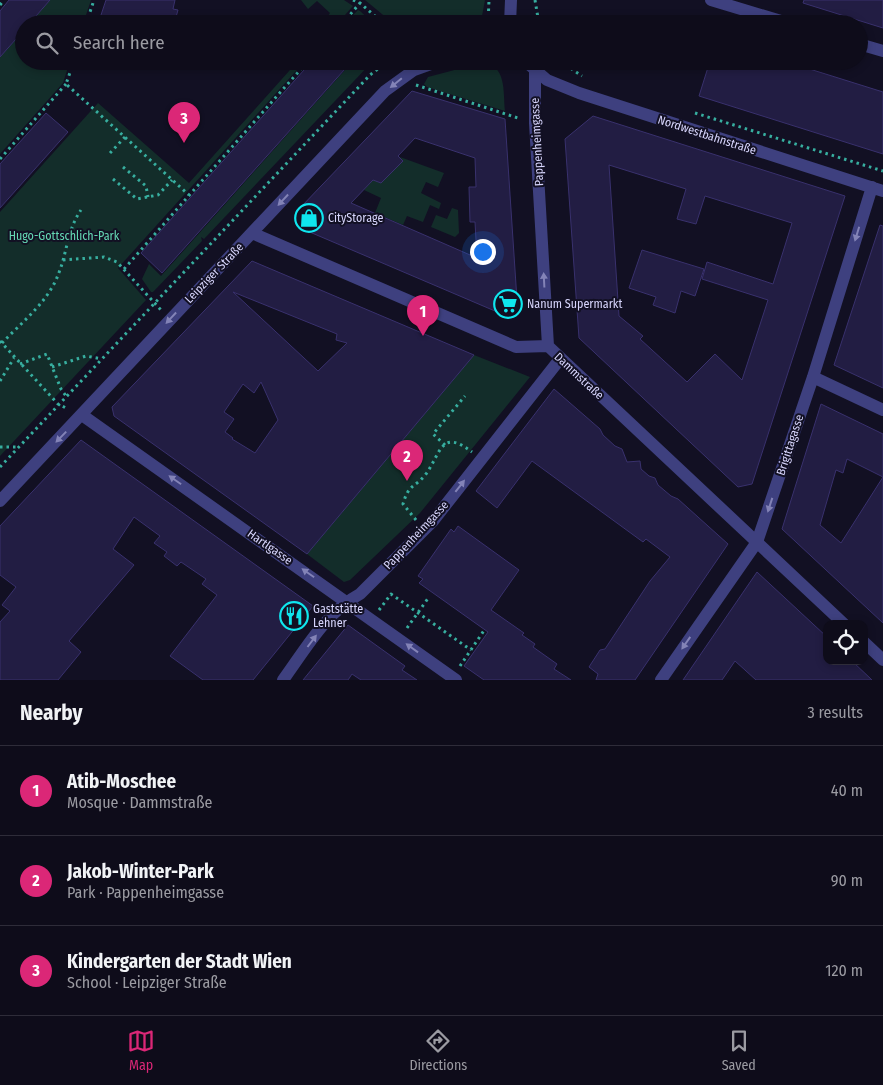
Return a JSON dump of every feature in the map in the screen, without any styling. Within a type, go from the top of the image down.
[{"type":"street","points":[[510,15],[511,0]]},
{"type":"street","points":[[711,0],[761,15]]},
{"type":"street","points":[[868,47],[883,51]]},
{"type":"street","name":"Leipziger Straße","points":[[0,501],[386,91],[404,76],[415,70]]},
{"type":"street","name":"Pappenheimgasse","points":[[535,71],[535,123],[548,346]]},
{"type":"street","name":"Nordwestbahnstraße","points":[[535,71],[548,80],[579,93],[877,189]]},
{"type":"street","name":"Brigittagasse","points":[[661,680],[757,542],[877,189]]},
{"type":"street","name":"Dammstraße","points":[[252,233],[516,347],[548,346],[840,620]]},
{"type":"street","name":"Pappenheimgasse","points":[[283,680],[328,620],[348,601],[360,594],[424,530],[560,359]]},
{"type":"street","points":[[812,377],[883,410]]},
{"type":"street","name":"Hartlgasse","points":[[82,415],[348,601],[456,680]]},
{"type":"street","points":[[868,646],[883,660]]},
{"type":"path","points":[[0,5],[4,0]]},
{"type":"path","points":[[89,15],[94,0]]},
{"type":"path","points":[[353,0],[360,3],[374,15]]},
{"type":"path","points":[[488,15],[489,0]]},
{"type":"path","points":[[536,0],[538,15]]},
{"type":"path","points":[[350,15],[360,3]]},
{"type":"path","points":[[0,159],[66,84],[71,70]]},
{"type":"path","points":[[124,269],[300,70]]},
{"type":"path","points":[[0,467],[370,76],[379,70]]},
{"type":"path","points":[[572,70],[580,76],[589,79]]},
{"type":"path","points":[[404,76],[422,89],[535,123]]},
{"type":"path","points":[[66,84],[189,195]]},
{"type":"path","points":[[687,111],[883,171]]},
{"type":"path","points":[[110,153],[124,138]]},
{"type":"path","points":[[123,167],[146,186],[148,197]]},
{"type":"path","points":[[113,179],[137,199],[158,195],[172,180]]},
{"type":"path","points":[[58,404],[1,342],[46,297],[58,276],[66,245],[81,210]]},
{"type":"path","points":[[63,260],[104,257],[116,262],[170,320]]},
{"type":"path","points":[[20,364],[47,354],[61,390],[66,396]]},
{"type":"path","points":[[52,368],[86,356],[102,359]]},
{"type":"path","points":[[0,381],[14,358]]},
{"type":"path","points":[[445,445],[433,434],[465,396]]},
{"type":"path","points":[[424,530],[403,504],[407,490],[425,475],[436,455],[445,445],[454,441],[482,459]]},
{"type":"path","points":[[0,447],[20,447]]},
{"type":"path","points":[[372,619],[391,594],[471,650]]},
{"type":"path","points":[[399,639],[429,597]]},
{"type":"path","points":[[464,660],[485,629]]},
{"type":"green space","points":[[50,0],[91,0],[86,15],[37,15]]},
{"type":"green space","points":[[301,0],[344,0],[353,6],[345,15],[329,15],[330,13],[317,1],[308,9]]},
{"type":"green space","points":[[365,0],[485,0],[482,15],[383,15]]},
{"type":"green space","points":[[358,10],[364,15],[353,15]]},
{"type":"green space","points":[[15,40],[15,70],[67,70],[63,83],[0,154],[0,57]]},
{"type":"green space","name":"Hugo-Gottschlich-Park","points":[[290,70],[297,70],[118,268],[146,300],[0,456],[0,212],[98,103],[189,183]]},
{"type":"green space","points":[[345,70],[364,70],[204,239],[201,237],[202,241],[153,292],[151,292],[142,279],[149,264],[161,276]]},
{"type":"green space","points":[[454,70],[497,70],[502,80],[505,111],[427,87],[424,84],[428,77]]},
{"type":"green space","points":[[400,157],[444,173],[438,187],[426,182],[421,193],[441,203],[439,209],[430,205],[423,222],[407,216],[403,225],[375,213],[381,198],[364,190],[373,180],[381,183],[403,161]]},
{"type":"green space","points":[[452,208],[458,210],[459,233],[455,237],[431,227],[436,215],[447,219]]},
{"type":"green space","points":[[474,355],[530,377],[420,513],[350,580],[344,582],[307,554]]},
{"type":"building","points":[[9,0],[50,0],[37,15],[15,15],[15,40],[0,57],[0,11]]},
{"type":"building","points":[[106,0],[175,0],[173,9],[178,10],[177,15],[101,15]]},
{"type":"building","points":[[804,0],[883,0],[883,28],[868,23],[868,15],[841,15],[803,3]]},
{"type":"building","points":[[304,70],[344,70],[162,273],[141,253]]},
{"type":"building","points":[[707,70],[813,70],[883,92],[883,154],[699,96]]},
{"type":"building","points":[[412,91],[505,119],[517,300],[502,314],[305,230],[300,208]],"holes":[[[415,138],[475,158],[476,187],[469,187],[470,222],[475,222],[477,258],[351,203],[373,180],[381,183],[403,161],[398,156]]]},
{"type":"building","points":[[46,113],[68,132],[0,208],[0,164]]},
{"type":"building","points":[[593,116],[845,196],[752,484],[738,487],[579,338],[565,139]],"holes":[[[609,165],[686,189],[677,219],[696,224],[705,196],[792,223],[773,284],[707,262],[702,279],[768,300],[742,380],[715,354],[687,382],[640,339],[643,336],[619,316]]]},
{"type":"building","points":[[880,225],[883,226],[883,388],[834,365]]},
{"type":"building","points":[[642,250],[704,269],[695,296],[681,291],[675,313],[653,305],[656,297],[629,288]]},
{"type":"building","points":[[252,261],[474,355],[307,554],[114,416],[112,407]],"holes":[[[233,292],[337,334],[336,340],[347,343],[318,371]],[[261,382],[278,420],[255,453],[232,439],[225,432],[234,419],[224,412],[243,384],[254,393]]]},
{"type":"building","points":[[554,389],[600,429],[603,435],[615,446],[622,449],[627,462],[640,461],[641,469],[649,476],[655,478],[658,485],[671,496],[678,499],[728,544],[635,680],[596,680],[598,674],[589,667],[600,650],[605,649],[650,581],[670,557],[646,539],[643,542],[532,461],[497,508],[476,491]]},
{"type":"building","points":[[821,404],[883,434],[883,477],[883,623],[782,529]],"holes":[[[847,459],[883,477],[841,543],[820,525],[836,470],[843,473]]]},
{"type":"building","points":[[81,440],[313,606],[253,680],[203,680],[170,656],[217,595],[202,584],[206,579],[181,562],[177,566],[164,556],[167,552],[154,543],[160,536],[134,517],[113,549],[134,565],[69,641],[81,652],[58,680],[0,680],[0,622],[10,611],[2,605],[16,587],[0,575],[0,526]]},
{"type":"building","points":[[458,526],[519,570],[491,610],[524,633],[522,635],[535,644],[533,647],[557,664],[554,669],[571,680],[484,680],[464,666],[488,632],[419,583],[423,579],[418,576],[451,529],[454,532]]},
{"type":"building","points":[[757,572],[823,633],[823,665],[856,665],[872,680],[756,680],[735,661],[722,680],[683,680]]},
{"type":"building","points":[[348,625],[405,666],[402,670],[417,680],[361,680],[352,674],[348,680],[303,680]]},
{"type":"place","name":"Kindergarten der Stadt Wien","points":[[184,143]]},
{"type":"place","name":"CityStorage","points":[[309,218]]},
{"type":"place","name":"Nanum Supermarkt","points":[[508,304]]},
{"type":"place","name":"Atib-Moschee","points":[[423,336]]},
{"type":"place","name":"Jakob-Winter-Park","points":[[407,481]]},
{"type":"place","name":"Gaststätte Lehner","points":[[294,616]]}]
